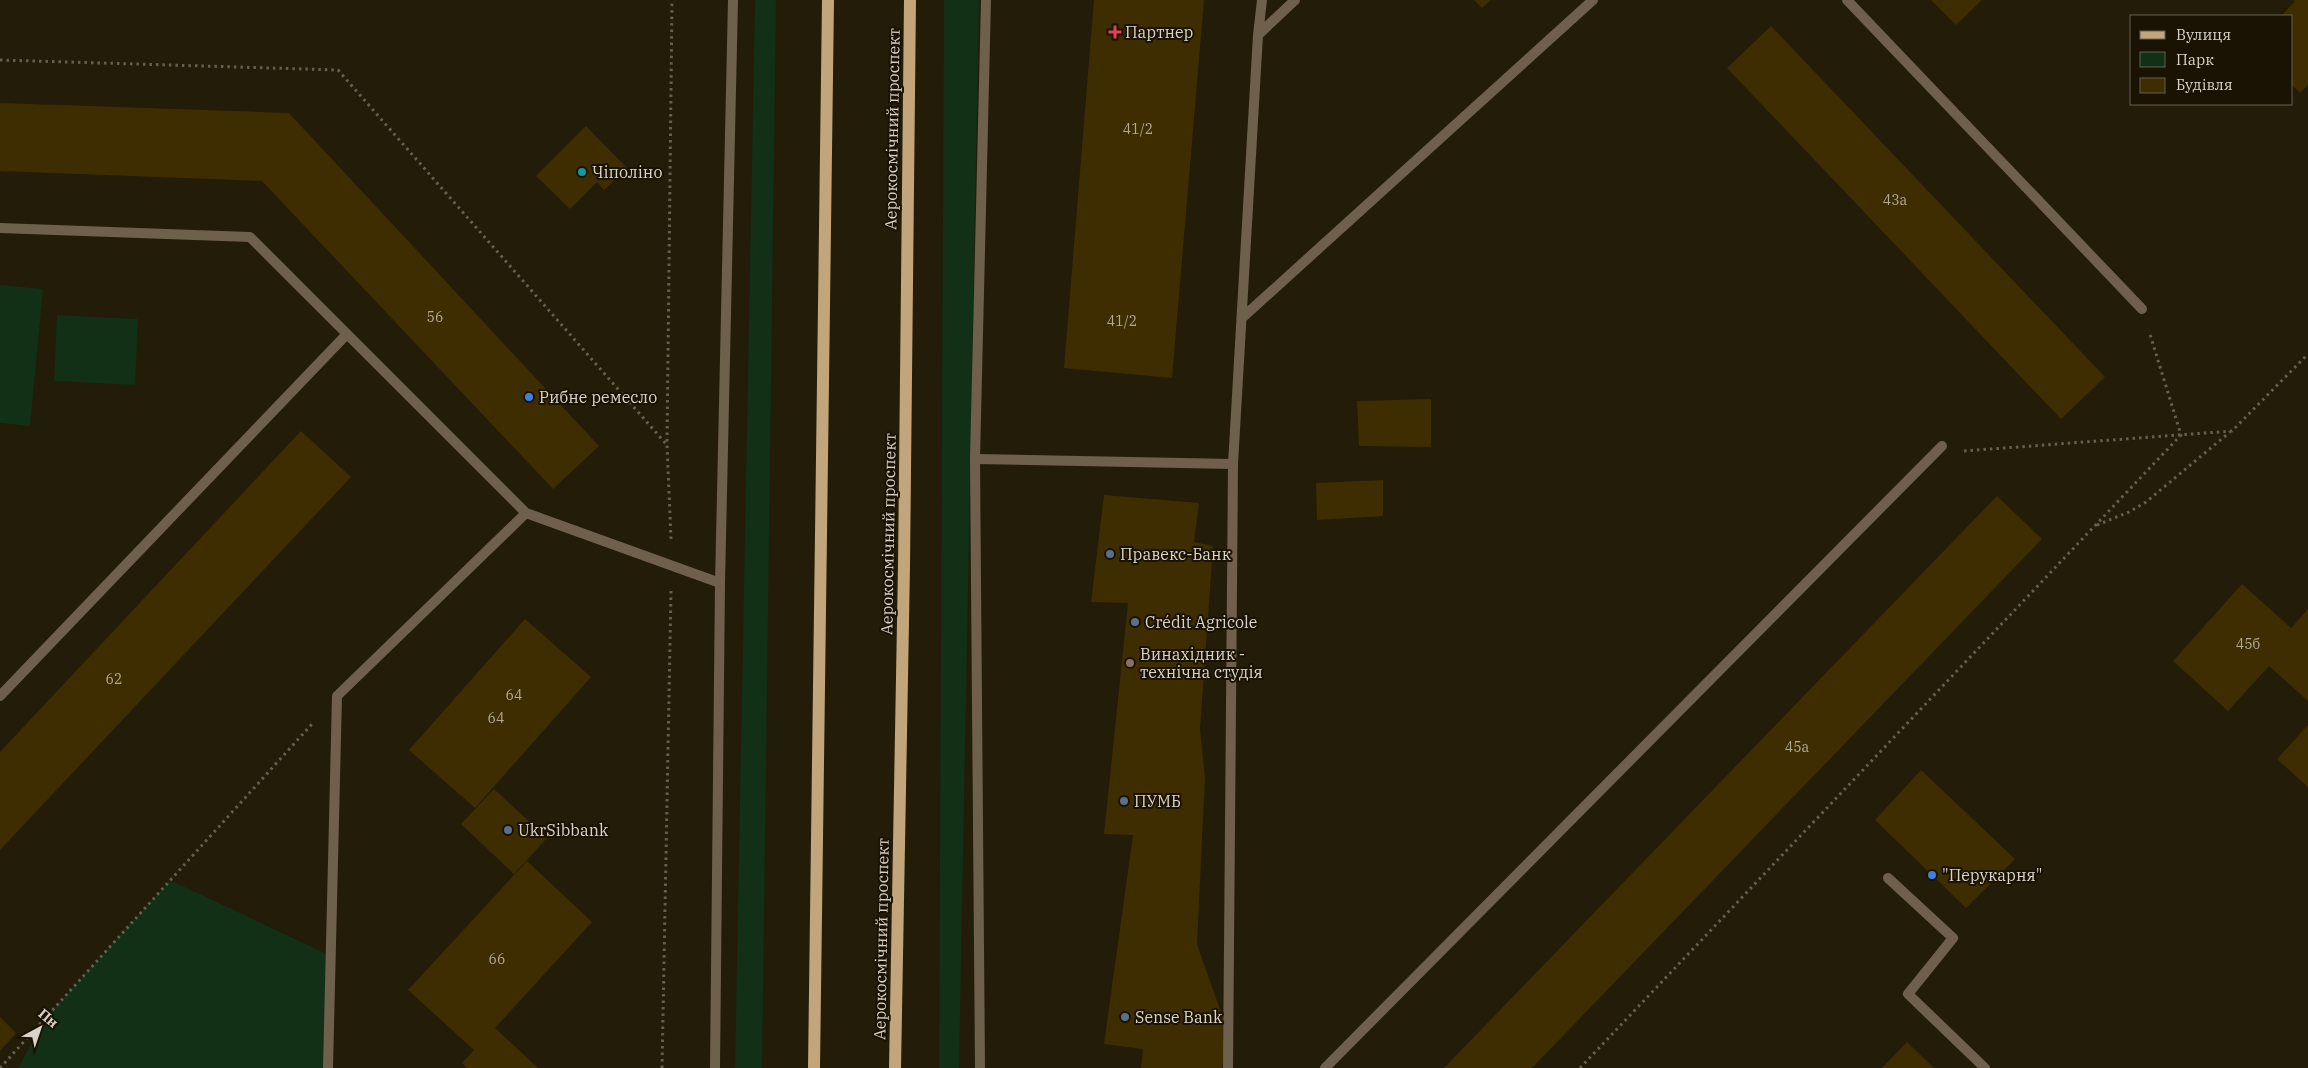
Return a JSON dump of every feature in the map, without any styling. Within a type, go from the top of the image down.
[{"type":"main road","points":[[814,1068],[828,0]]},
{"type":"main road","name":"Аерокосмічний проспект","points":[[895,1068],[904,566],[910,0]]},
{"type":"street","points":[[715,1068],[720,583],[734,0]]},
{"type":"street","points":[[980,1068],[975,459],[986,0]]},
{"type":"street","points":[[1228,1068],[1233,464],[1258,35],[1262,0]]},
{"type":"street","points":[[1258,35],[1295,0]]},
{"type":"street","points":[[1242,318],[1593,0]]},
{"type":"street","points":[[1847,0],[2142,308]]},
{"type":"street","points":[[0,228],[250,237],[526,513],[720,583]]},
{"type":"street","points":[[0,696],[347,334]]},
{"type":"street","points":[[1325,1068],[1942,446]]},
{"type":"street","points":[[975,459],[1233,464]]},
{"type":"street","points":[[328,1068],[337,696],[526,513]]},
{"type":"street","points":[[1888,878],[1953,938],[1908,994],[1986,1068]]},
{"type":"path","points":[[662,1068],[672,566],[667,445],[672,0]]},
{"type":"path","points":[[0,60],[338,70],[667,445]]},
{"type":"path","points":[[2142,308],[2181,434]]},
{"type":"path","points":[[2094,526],[2129,512],[2146,502],[2232,431],[2308,354]]},
{"type":"path","points":[[1957,458],[1964,451],[2232,431]]},
{"type":"path","points":[[1580,1068],[2181,434]]},
{"type":"path","points":[[0,1068],[337,696]]},
{"type":"green space","points":[[755,0],[776,0],[762,1068],[735,1068]]},
{"type":"green space","points":[[944,0],[979,0],[959,1068],[939,1068]]},
{"type":"green space","points":[[0,285],[43,289],[30,426],[0,423]]},
{"type":"green space","points":[[57,315],[138,319],[135,385],[54,381]]},
{"type":"green space","points":[[170,880],[331,956],[328,1068],[18,1068],[47,1016]]},
{"type":"building","points":[[1094,0],[1204,0],[1172,378],[1064,368]]},
{"type":"building","points":[[1474,0],[1491,0],[1482,8]]},
{"type":"building","points":[[1931,0],[1982,0],[1956,25]]},
{"type":"building","points":[[2293,0],[2308,0],[2308,85],[2300,93],[2293,86],[2293,15],[2282,15],[2295,1]]},
{"type":"building","points":[[1771,26],[2105,377],[2061,419],[1727,68]]},
{"type":"building","points":[[0,103],[289,113],[599,446],[553,489],[262,181],[0,171]]},
{"type":"building","name":"Чіполіно","points":[[586,126],[627,168],[604,190],[597,182],[570,209],[536,176]]},
{"type":"building","points":[[1431,399],[1431,447],[1359,446],[1357,401]]},
{"type":"building","points":[[301,431],[351,477],[0,850],[0,752]]},
{"type":"building","points":[[1383,480],[1383,516],[1317,520],[1316,483]]},
{"type":"building","points":[[1104,495],[1199,503],[1194,542],[1213,546],[1200,729],[1205,778],[1197,944],[1227,1030],[1222,1068],[1141,1068],[1143,1049],[1104,1044],[1133,835],[1104,834],[1128,603],[1091,602]]},
{"type":"building","points":[[1997,496],[2042,539],[1532,1068],[1444,1068]]},
{"type":"building","points":[[2242,584],[2291,628],[2308,609],[2308,701],[2269,666],[2228,711],[2173,661]]},
{"type":"building","points":[[525,619],[591,677],[475,808],[409,750]]},
{"type":"building","points":[[2308,725],[2308,787],[2277,759]]},
{"type":"building","points":[[1921,770],[2015,859],[1966,908],[1875,820]]},
{"type":"building","points":[[494,789],[547,838],[514,874],[461,824]]},
{"type":"building","points":[[527,861],[592,922],[495,1028],[538,1068],[467,1068],[462,1063],[474,1050],[408,990]]},
{"type":"building","points":[[0,1017],[16,1033],[0,1051]]},
{"type":"building","points":[[1907,1042],[1934,1068],[1882,1068]]},
{"type":"place","name":"Партнер","points":[[1115,32]]},
{"type":"place","name":"Чіполіно","points":[[582,172]]},
{"type":"place","name":"Рибне ремесло","points":[[529,397]]},
{"type":"place","name":"Правекс-Банк","points":[[1110,554]]},
{"type":"place","name":"Crédit Agricole","points":[[1135,622]]},
{"type":"place","name":"Винахідник - технічна студія","points":[[1130,663]]},
{"type":"place","name":"ПУМБ","points":[[1124,801]]},
{"type":"place","name":"UkrSibbank","points":[[508,830]]},
{"type":"place","name":"\"Перукарня\"","points":[[1932,875]]},
{"type":"place","name":"Sense Bank","points":[[1125,1017]]}]
